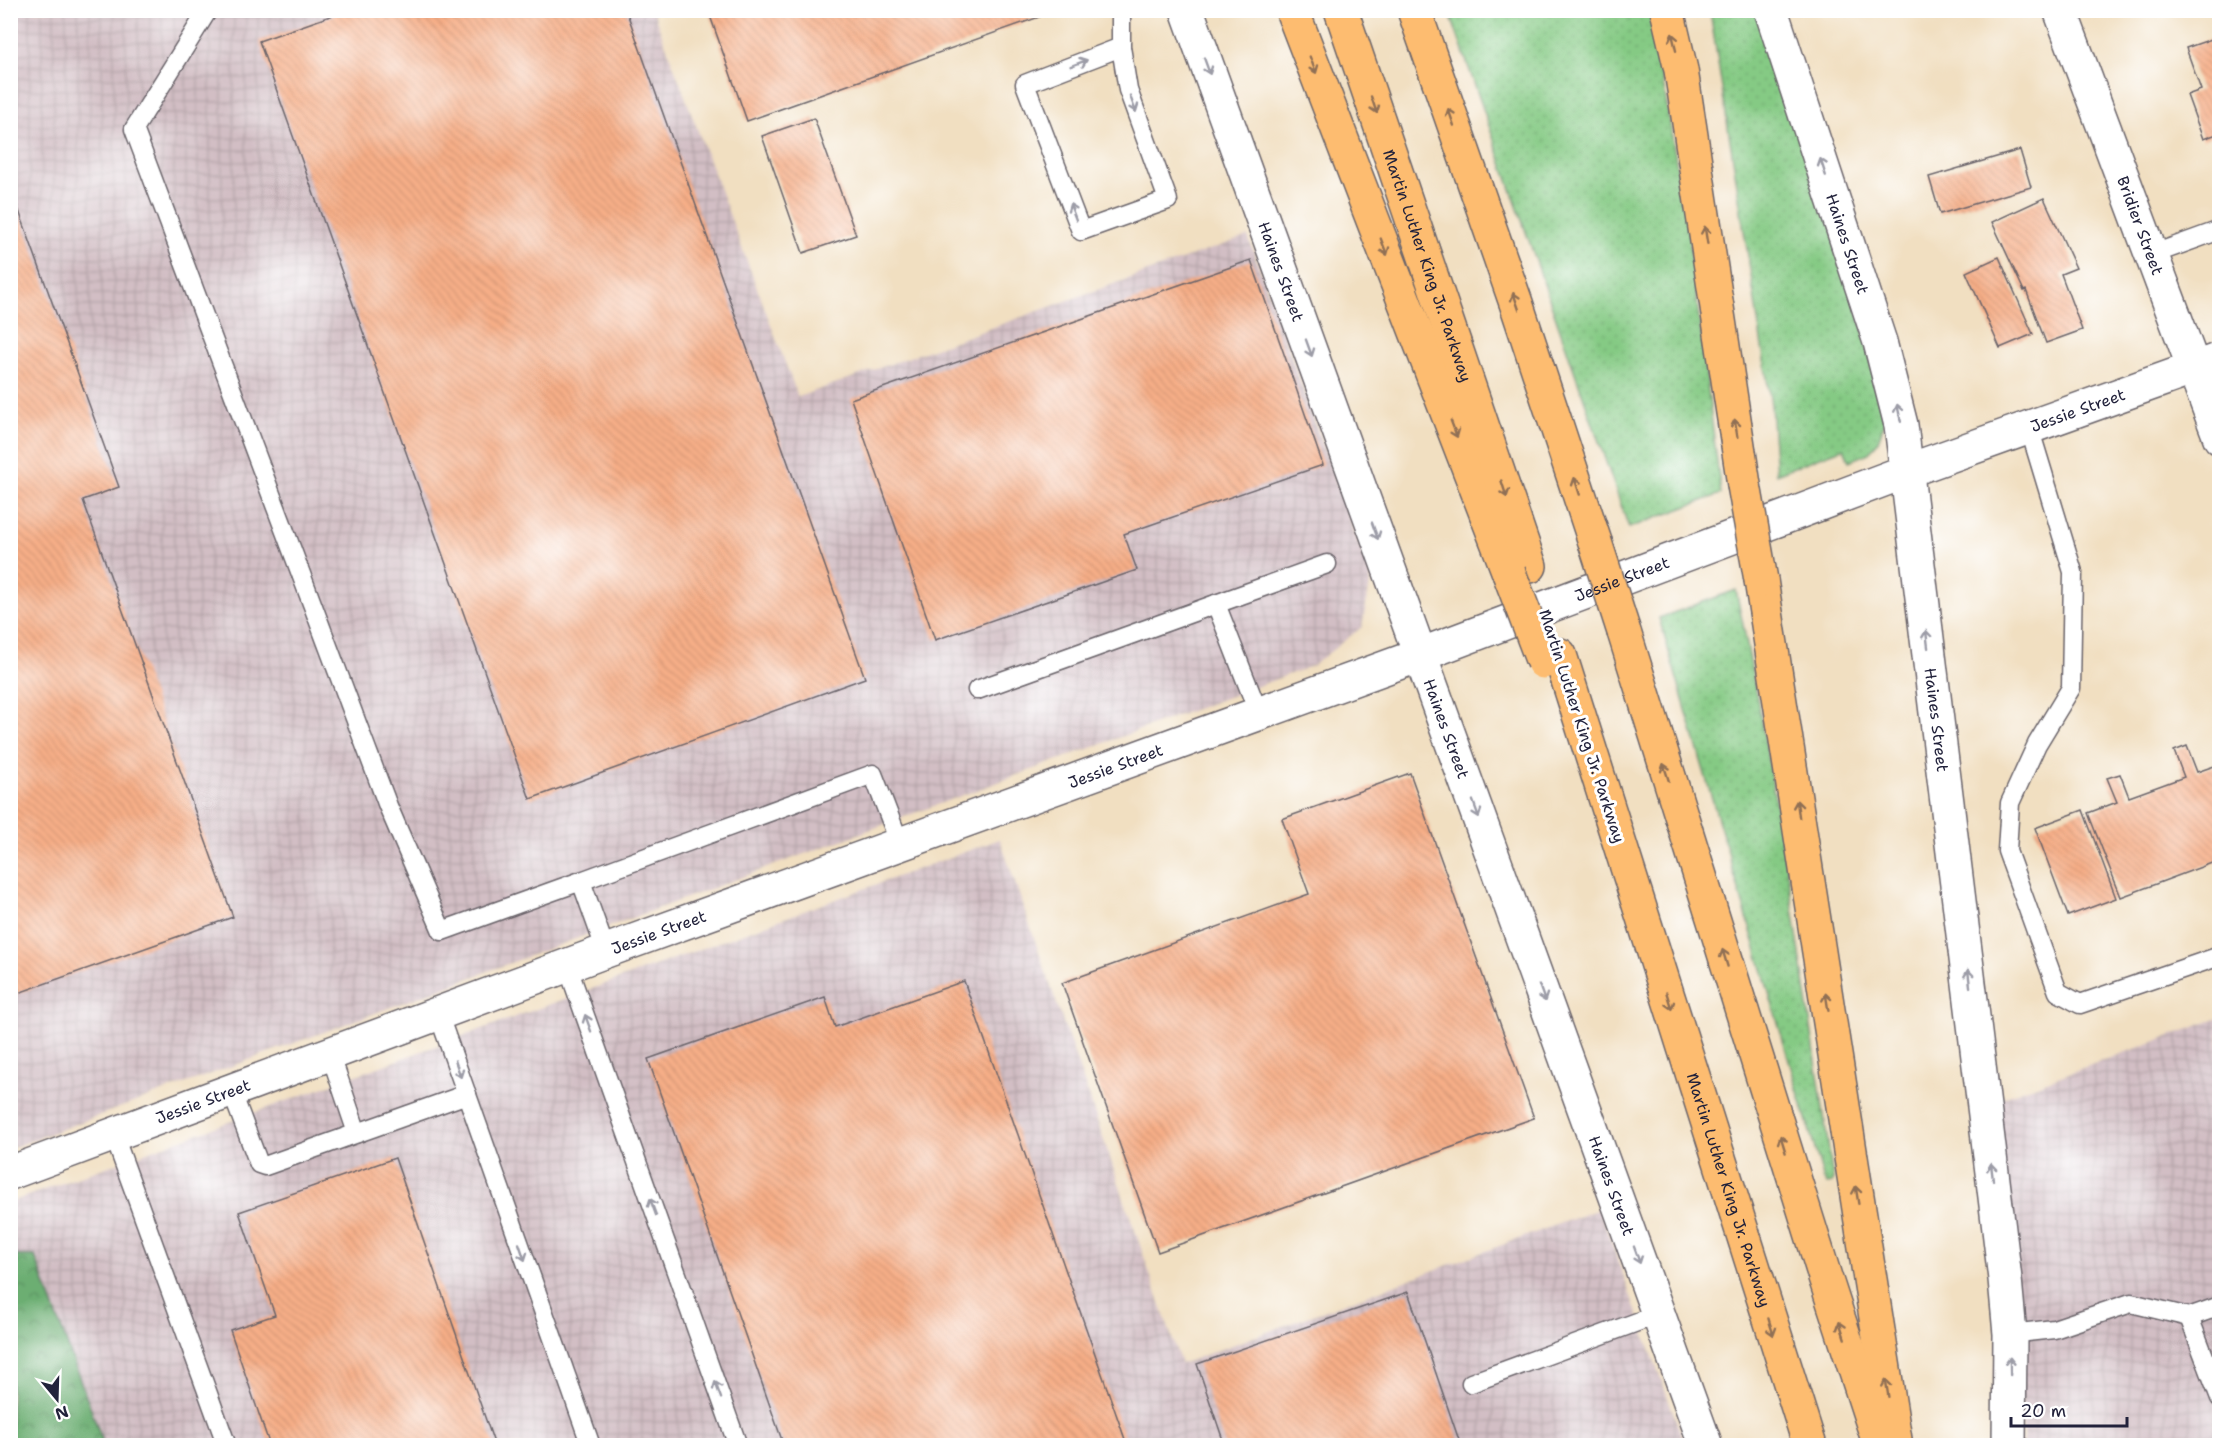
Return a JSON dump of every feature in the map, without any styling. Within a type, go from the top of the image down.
[{"type":"highway","points":[[1292,10],[1520,570]]},
{"type":"highway","name":"Martin Luther King Jr. Parkway","points":[[1341,10],[1520,570],[1652,945],[1810,1446]]},
{"type":"highway","points":[[1414,10],[1516,303],[1595,542],[1880,1446]]},
{"type":"highway","points":[[1667,10],[1681,70],[1744,485],[1761,580],[1896,1446]]},
{"type":"street","name":"Haines Street","points":[[1187,10],[1706,1446]]},
{"type":"street","name":"Haines Street","points":[[1771,10],[1884,353],[1901,424],[2006,1279],[2010,1334],[2009,1446]]},
{"type":"street","name":"Bridier Street","points":[[2066,12],[2151,255],[2206,364],[2220,438]]},
{"type":"street","name":"Jessie Street","points":[[10,1173],[567,965],[1420,655],[1907,471],[2206,364]]},
{"type":"lane","points":[[208,10],[134,129],[388,806],[442,931],[873,774],[900,844]]},
{"type":"lane","points":[[1121,10],[1121,47],[1128,90],[1168,200],[1081,231],[1025,84],[1121,47]]},
{"type":"lane","points":[[2151,255],[2220,230]]},
{"type":"lane","points":[[2029,428],[2073,572],[2072,688],[2037,744],[2010,803],[2007,851],[2058,992],[2080,1004],[2220,956]]},
{"type":"lane","points":[[977,690],[1327,564]]},
{"type":"lane","points":[[1216,604],[1259,714]]},
{"type":"lane","points":[[581,880],[606,951]]},
{"type":"lane","points":[[567,965],[738,1446]]},
{"type":"lane","points":[[438,1013],[591,1446]]},
{"type":"lane","points":[[330,1053],[357,1133]]},
{"type":"lane","points":[[231,1090],[259,1164],[265,1166],[466,1094]]},
{"type":"lane","points":[[114,1133],[226,1446]]},
{"type":"lane","points":[[2010,1334],[2054,1329],[2131,1304],[2189,1317],[2220,1306]]},
{"type":"lane","points":[[1471,1383],[1659,1314]]},
{"type":"lane","points":[[2189,1317],[2220,1398]]},
{"type":"shaded area","points":[[11,11],[653,11],[798,397],[1248,236],[1371,579],[1362,627],[1312,666],[11,1148]]},
{"type":"shaded area","points":[[1000,839],[1181,1364],[1599,1209],[1685,1445],[104,1445],[35,1256],[11,1256],[11,1202]]},
{"type":"shaded area","points":[[2219,1018],[2219,1445],[2024,1445],[1998,1099]]},
{"type":"green space","points":[[1449,11],[1651,11],[1689,238],[1721,494],[1629,528]]},
{"type":"green space","points":[[1710,11],[1759,11],[1854,296],[1886,419],[1877,443],[1869,453],[1849,461],[1844,448],[1776,474],[1771,405]]},
{"type":"green space","points":[[1736,590],[1764,736],[1801,957],[1833,1179],[1832,1183],[1827,1184],[1659,618]]},
{"type":"green space","points":[[11,1256],[35,1256],[104,1445],[11,1445]]},
{"type":"building","points":[[335,10],[626,10],[865,678],[530,799],[259,41],[336,14]]},
{"type":"building","points":[[708,10],[1056,10],[1056,11],[747,121]]},
{"type":"building","points":[[2220,36],[2220,133],[2203,139],[2187,95],[2201,90],[2186,48]]},
{"type":"building","points":[[814,118],[856,235],[803,253],[762,136]]},
{"type":"building","points":[[2020,150],[2031,187],[1940,214],[1929,177]]},
{"type":"building","points":[[10,186],[119,487],[83,500],[233,917],[10,996]]},
{"type":"building","points":[[2044,198],[2076,268],[2061,274],[2082,330],[2046,343],[2026,290],[2024,291],[1992,222]]},
{"type":"building","points":[[1999,257],[2033,334],[2000,348],[1966,272]]},
{"type":"building","points":[[1251,260],[1323,465],[1124,534],[1137,570],[935,640],[851,399]]},
{"type":"building","points":[[2187,746],[2197,772],[2220,764],[2220,860],[2121,897],[2088,813],[2117,802],[2107,778],[2120,774],[2129,797],[2184,777],[2174,751]]},
{"type":"building","points":[[1410,773],[1534,1118],[1158,1252],[1062,983],[1309,894],[1282,819]]},
{"type":"building","points":[[2083,810],[2116,898],[2068,916],[2035,828]]},
{"type":"building","points":[[964,981],[1127,1445],[784,1446],[648,1059],[825,997],[835,1027]]},
{"type":"building","points":[[395,1158],[495,1446],[270,1446],[230,1330],[275,1315],[239,1212]]},
{"type":"building","points":[[1408,1292],[1461,1446],[1225,1446],[1197,1364]]}]
